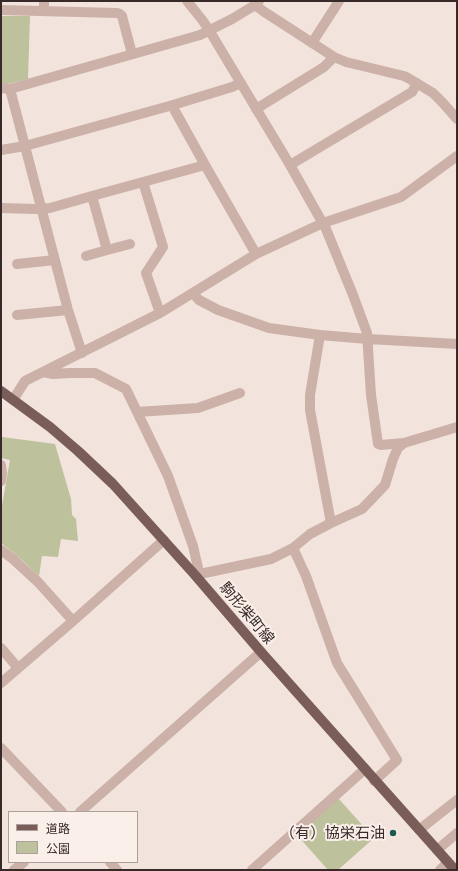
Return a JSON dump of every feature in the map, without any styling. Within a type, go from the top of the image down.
[{"type":"main road","name":"駒形柴町線","points":[[1,391],[50,427],[88,459],[114,484],[455,870]]},
{"type":"street","points":[[187,1],[210,30],[323,223],[367,333],[370,395],[378,444],[404,444],[457,427]]},
{"type":"street","points":[[312,42],[339,1]]},
{"type":"street","points":[[82,352],[68,310],[25,146],[6,89],[200,35],[232,19],[257,3],[263,11],[334,57],[346,62],[404,76],[418,84],[433,93],[457,119]]},
{"type":"street","points":[[1,10],[44,6],[120,14],[122,16],[132,54]]},
{"type":"street","points":[[256,109],[324,67],[334,57]]},
{"type":"street","points":[[1,150],[25,146],[173,105],[241,83]]},
{"type":"street","points":[[290,165],[412,92],[418,84]]},
{"type":"street","points":[[173,105],[205,165],[256,254]]},
{"type":"street","points":[[13,400],[25,381],[160,313],[256,254],[323,223],[401,197],[457,156]]},
{"type":"street","points":[[1,208],[50,208],[205,165]]},
{"type":"street","points":[[143,182],[163,247],[146,273],[160,313]]},
{"type":"street","points":[[92,196],[107,250]]},
{"type":"street","points":[[86,256],[130,244]]},
{"type":"street","points":[[17,264],[55,260]]},
{"type":"street","points":[[193,293],[199,300],[218,310],[269,328],[320,335],[457,344]]},
{"type":"street","points":[[17,315],[68,310]]},
{"type":"street","points":[[320,335],[310,395],[310,410],[331,522]]},
{"type":"street","points":[[43,372],[53,374],[69,372],[95,373],[126,389],[168,476],[193,546],[198,568],[195,575]]},
{"type":"street","points":[[137,412],[198,408],[240,393]]},
{"type":"street","points":[[195,575],[271,559],[293,548],[310,534],[331,522],[362,509],[385,485],[398,448],[404,444]]},
{"type":"street","points":[[1,465],[1,481]]},
{"type":"street","points":[[1,683],[164,540]]},
{"type":"street","points":[[293,548],[306,576],[337,663],[397,760],[374,780]]},
{"type":"street","points":[[1,550],[38,582],[73,621]]},
{"type":"street","points":[[1,648],[18,668]]},
{"type":"street","points":[[81,811],[261,652]]},
{"type":"street","points":[[1,748],[61,811]]},
{"type":"street","points":[[252,870],[365,769]]},
{"type":"street","points":[[419,830],[457,800]]},
{"type":"street","points":[[437,850],[457,833]]},
{"type":"street","points":[[440,870],[448,862]]},
{"type":"street","points":[[14,870],[23,863]]},
{"type":"green space","points":[[1,16],[30,16],[28,79],[8,84],[1,84]]},
{"type":"green space","points":[[2,437],[55,444],[71,499],[72,515],[76,519],[78,541],[61,539],[58,557],[42,556],[39,576],[1,543],[1,511],[10,460],[1,458]]},
{"type":"green space","points":[[338,798],[374,838],[338,870],[328,870],[297,835]]},
{"type":"place","name":"（有）協栄石油","points":[[393,833]]}]
